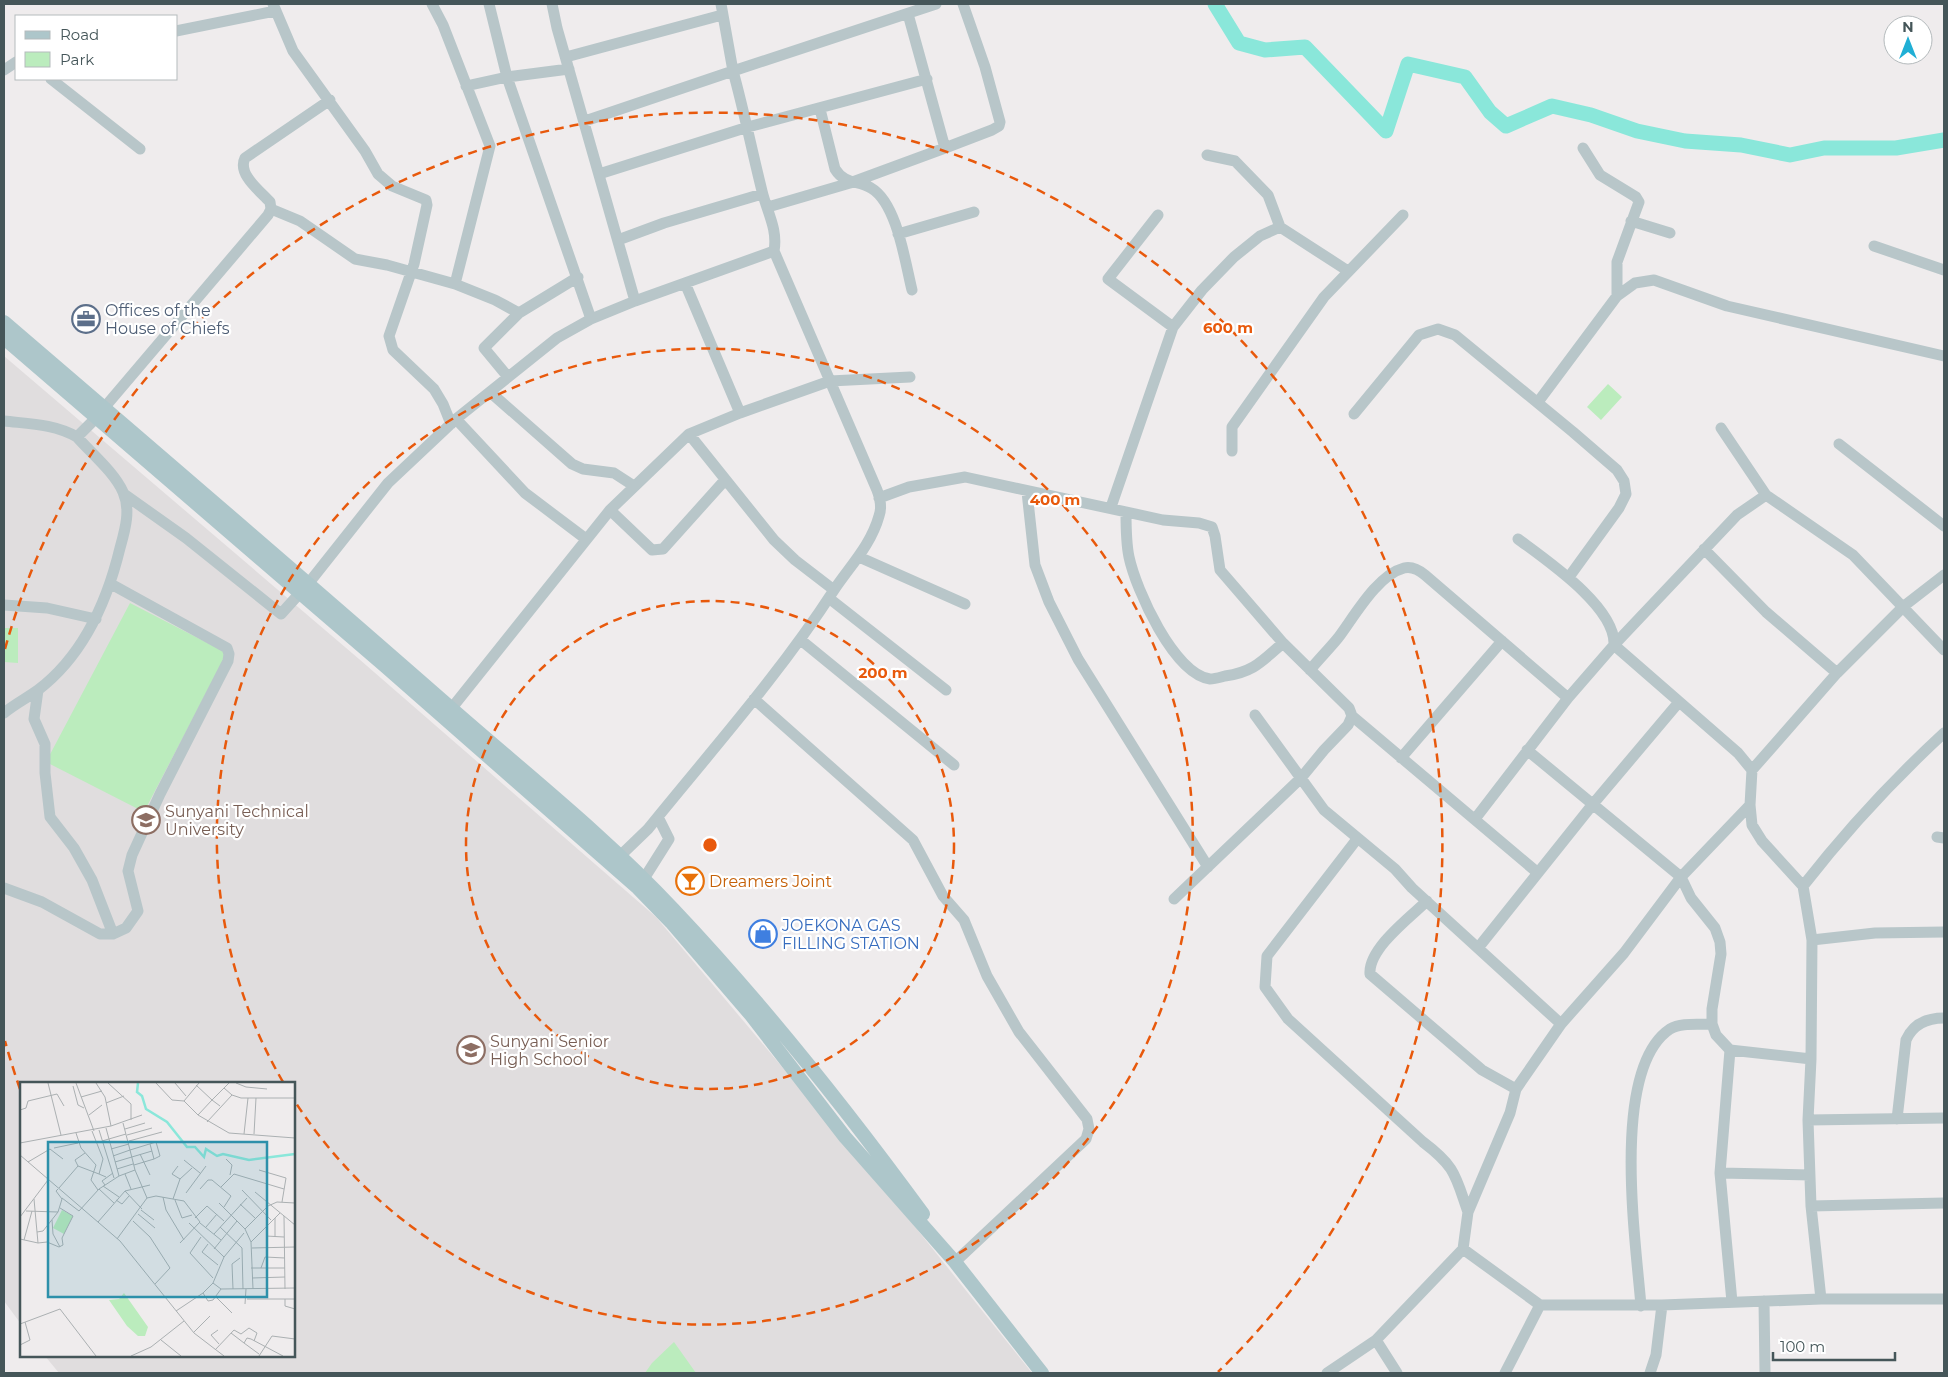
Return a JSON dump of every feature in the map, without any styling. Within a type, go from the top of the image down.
[{"type":"main road","points":[[4,322],[100,413],[304,589],[451,708],[620,856],[641,884]]},
{"type":"main road","points":[[4,338],[100,413]]},
{"type":"main road","points":[[304,589],[386,666],[641,884],[732,976],[808,1067],[919,1208],[955,1262],[1042,1373]]},
{"type":"street","points":[[432,4],[443,25],[490,146],[456,284]]},
{"type":"street","points":[[489,4],[507,77],[591,319]]},
{"type":"street","points":[[552,4],[635,301]]},
{"type":"street","points":[[585,121],[936,4]]},
{"type":"street","points":[[768,207],[850,183],[999,126],[1000,122],[987,75],[963,4]]},
{"type":"street","points":[[178,31],[274,7],[293,51],[311,78],[330,100],[378,174],[392,186],[426,200],[428,205],[412,271],[389,336],[393,350],[434,390],[453,422],[524,493],[586,539]]},
{"type":"street","points":[[466,86],[567,63],[721,9],[733,71],[748,127],[762,194],[768,207],[776,240],[774,250],[880,498],[880,515],[859,557],[802,640],[658,817],[620,856]]},
{"type":"street","points":[[908,14],[944,148]]},
{"type":"street","points":[[4,70],[15,63]]},
{"type":"street","points":[[599,174],[748,127],[927,79]]},
{"type":"street","points":[[52,80],[140,149]]},
{"type":"street","points":[[77,438],[268,215],[271,209],[270,202],[243,171],[242,164],[245,158],[330,100]]},
{"type":"street","points":[[820,109],[835,169],[840,177],[850,183],[870,187],[882,196],[898,234],[912,290]]},
{"type":"street","points":[[1583,148],[1600,175],[1636,197],[1639,202],[1617,262],[1617,296]]},
{"type":"street","points":[[1207,155],[1235,161],[1268,195],[1280,227],[1348,271]]},
{"type":"street","points":[[618,240],[664,223],[762,194]]},
{"type":"street","points":[[271,209],[300,221],[355,258],[412,271],[456,284],[487,296],[519,313]]},
{"type":"street","points":[[898,234],[974,212]]},
{"type":"street","points":[[1158,215],[1108,279],[1173,327]]},
{"type":"street","points":[[1232,451],[1232,427],[1324,297],[1404,215]]},
{"type":"street","points":[[1631,221],[1670,233]]},
{"type":"street","points":[[1110,507],[1173,327],[1202,290],[1234,257],[1260,236],[1280,227]]},
{"type":"street","points":[[1874,246],[1944,270]]},
{"type":"street","points":[[124,494],[186,538],[281,614],[304,589],[388,483],[453,422],[557,338],[591,319],[635,301],[774,250]]},
{"type":"street","points":[[508,377],[484,348],[519,313],[578,277]]},
{"type":"street","points":[[1538,402],[1617,296],[1635,283],[1654,280],[1728,306],[1895,343],[1944,356]]},
{"type":"street","points":[[685,283],[740,413]]},
{"type":"street","points":[[1354,414],[1419,335],[1438,329],[1455,335],[1538,402],[1616,470],[1626,488],[1626,494],[1619,508],[1569,577]]},
{"type":"street","points":[[451,708],[610,510],[689,434],[830,380],[910,377]]},
{"type":"street","points":[[490,392],[572,464],[583,469],[614,472],[634,486]]},
{"type":"street","points":[[4,421],[50,426],[66,431],[77,438],[119,484],[124,494],[127,508],[126,522],[110,584],[96,619],[86,636],[53,677],[38,690],[4,713]]},
{"type":"street","points":[[1721,428],[1766,495],[1854,554],[1944,650]]},
{"type":"street","points":[[689,434],[774,540],[832,594],[946,690]]},
{"type":"street","points":[[1838,444],[1944,526]]},
{"type":"street","points":[[880,498],[909,487],[965,477],[1163,520],[1199,523],[1212,527],[1220,570],[1283,643],[1349,708],[1352,716],[1538,873]]},
{"type":"street","points":[[610,510],[652,550],[658,551],[663,549],[725,480]]},
{"type":"street","points":[[1028,492],[1035,565],[1049,602],[1078,659],[1208,867]]},
{"type":"street","points":[[1475,819],[1568,698],[1614,645],[1737,515],[1766,495]]},
{"type":"street","points":[[1126,512],[1128,556],[1135,578],[1158,631],[1190,671],[1210,679],[1243,674],[1252,670],[1283,643]]},
{"type":"street","points":[[1518,539],[1569,577],[1610,622],[1614,636],[1614,645],[1738,753],[1752,770]]},
{"type":"street","points":[[1704,549],[1766,612],[1836,672]]},
{"type":"street","points":[[859,557],[965,604]]},
{"type":"street","points":[[1310,670],[1382,582],[1405,568],[1413,568],[1425,575],[1568,698]]},
{"type":"street","points":[[1821,1299],[1810,1206],[1808,1120],[1811,1059],[1812,940],[1803,886],[1762,841],[1752,825],[1750,805],[1752,770],[1836,672],[1904,606],[1944,575]]},
{"type":"street","points":[[4,888],[42,902],[100,934],[112,934],[126,928],[138,912],[128,871],[132,855],[229,654],[227,648],[110,584]]},
{"type":"street","points":[[4,604],[47,608],[96,619]]},
{"type":"street","points":[[802,640],[954,765]]},
{"type":"street","points":[[1401,758],[1502,641]]},
{"type":"street","points":[[38,690],[34,719],[45,744],[45,778],[50,817],[74,848],[92,880],[112,934]]},
{"type":"street","points":[[754,699],[913,840],[943,896],[964,920],[987,976],[1018,1032],[1087,1119],[1089,1129],[1086,1139],[955,1262]]},
{"type":"street","points":[[1478,948],[1593,804],[1679,702]]},
{"type":"street","points":[[1255,715],[1324,810],[1395,869],[1561,1024]]},
{"type":"street","points":[[1174,899],[1302,778],[1324,750],[1348,725],[1352,716]]},
{"type":"street","points":[[1803,886],[1854,824],[1908,766],[1944,733]]},
{"type":"street","points":[[1527,750],[1681,877],[1691,898],[1714,928],[1720,942],[1721,954],[1712,1009],[1712,1024],[1716,1035],[1730,1050],[1811,1059]]},
{"type":"street","points":[[1327,1373],[1376,1340],[1463,1249],[1468,1212],[1510,1112],[1516,1089],[1561,1024],[1615,964],[1681,877],[1750,805]]},
{"type":"street","points":[[641,884],[669,839],[658,817]]},
{"type":"street","points":[[1357,839],[1267,956],[1265,987],[1288,1019],[1423,1142],[1441,1156],[1454,1171],[1468,1212]]},
{"type":"street","points":[[1427,900],[1375,953],[1369,965],[1370,974],[1482,1070],[1516,1089]]},
{"type":"street","points":[[1812,940],[1867,934],[1944,932]]},
{"type":"street","points":[[1897,1119],[1906,1040],[1909,1033],[1925,1021],[1944,1018]]},
{"type":"street","points":[[1641,1306],[1633,1188],[1632,1125],[1638,1081],[1649,1054],[1670,1029],[1684,1025],[1712,1024]]},
{"type":"street","points":[[1730,1050],[1720,1174],[1732,1302]]},
{"type":"street","points":[[1808,1120],[1944,1118]]},
{"type":"street","points":[[1720,1174],[1810,1175]]},
{"type":"street","points":[[1810,1206],[1944,1203]]},
{"type":"street","points":[[1463,1249],[1540,1305],[1641,1306],[1821,1299],[1944,1299]]},
{"type":"street","points":[[1764,1301],[1765,1373]]},
{"type":"street","points":[[1504,1373],[1540,1305]]},
{"type":"street","points":[[1650,1373],[1656,1355],[1662,1305]]},
{"type":"street","points":[[1376,1340],[1397,1373]]},
{"type":"shaded area","name":"Sunyani Senior High School","points":[[4,356],[359,659],[656,917],[888,1193],[1032,1373],[59,1373],[46,1357],[295,1357],[295,1082],[20,1082],[20,1323],[4,1301]]},
{"type":"green space","points":[[1608,384],[1622,397],[1601,420],[1587,407]]},
{"type":"green space","points":[[130,603],[227,653],[144,812],[46,762]]},
{"type":"green space","points":[[4,628],[18,628],[18,663],[4,662]]},
{"type":"green space","points":[[674,1342],[696,1373],[645,1373],[652,1363]]},
{"type":"waterway","points":[[1215,4],[1239,43],[1265,50],[1305,47],[1386,131],[1408,64],[1465,77],[1490,112],[1506,126],[1552,106],[1591,115],[1637,131],[1685,141],[1741,145],[1790,155],[1824,148],[1896,148],[1944,140]]},
{"type":"place","name":"Offices of the House of Chiefs","points":[[86,319]]},
{"type":"place","name":"Sunyani Technical University","points":[[146,820]]},
{"type":"place","name":"Dreamers Joint","points":[[690,881]]},
{"type":"place","name":"JOEKONA GAS FILLING STATION","points":[[763,934]]},
{"type":"place","name":"Sunyani Senior High School","points":[[471,1050]]}]
